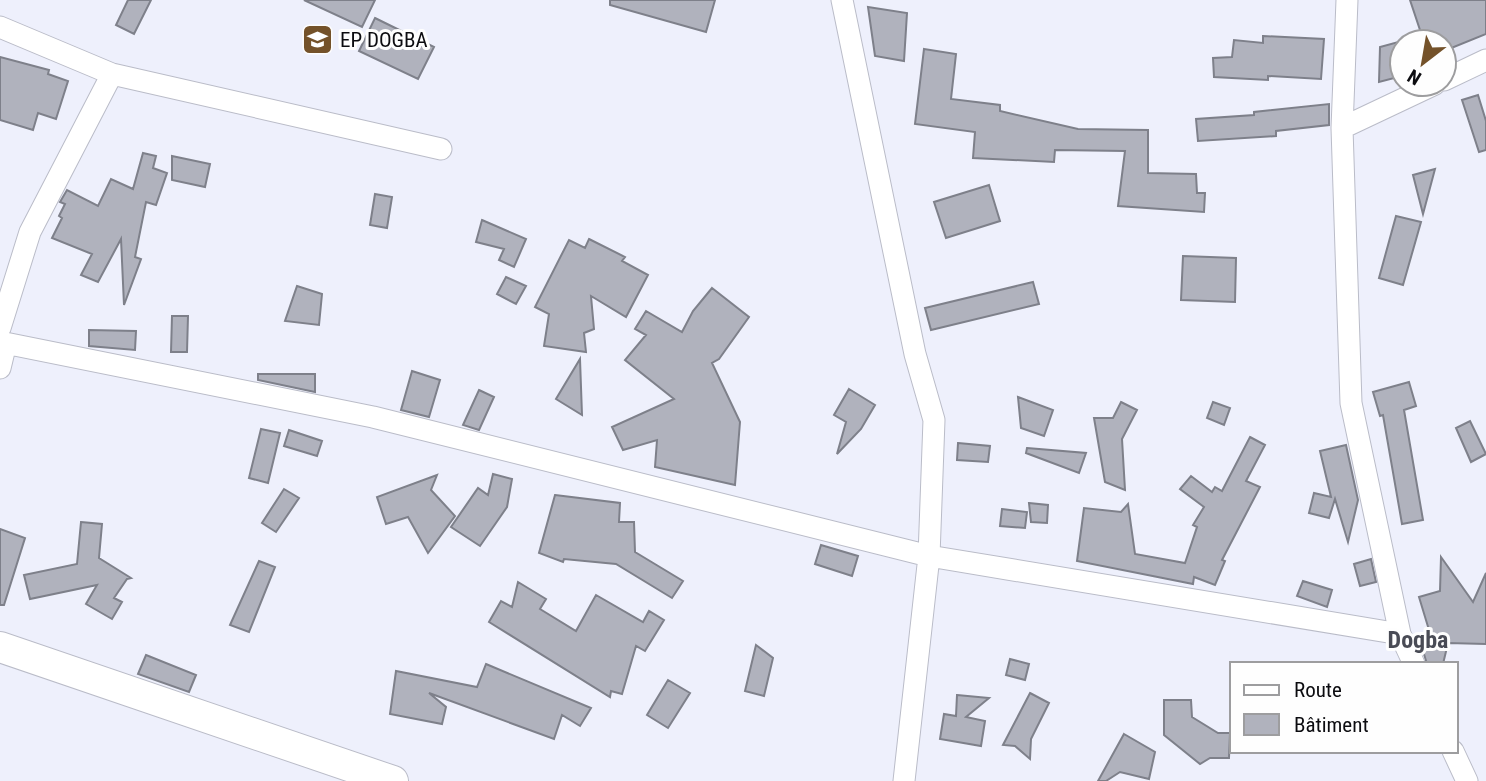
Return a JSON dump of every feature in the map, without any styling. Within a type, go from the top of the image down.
[{"type":"street","points":[[842,0],[915,354],[934,420],[929,556],[904,781]]},
{"type":"street","points":[[1346,0],[1342,128],[1351,403],[1400,635],[1412,662]]},
{"type":"street","points":[[0,27],[113,74],[441,149]]},
{"type":"street","points":[[1458,73],[1486,60]]},
{"type":"street","points":[[0,368],[2,338],[30,232],[113,74]]},
{"type":"street","points":[[1342,128],[1405,98]]},
{"type":"street","points":[[2,338],[373,417],[929,556],[1400,635]]},
{"type":"street","points":[[0,647],[393,781]]},
{"type":"street","points":[[1454,753],[1467,781]]},
{"type":"building","points":[[128,0],[151,0],[134,34],[116,25]]},
{"type":"building","points":[[304,0],[375,0],[362,27]]},
{"type":"building","points":[[610,0],[715,0],[706,32],[610,5]]},
{"type":"building","points":[[1410,0],[1486,0],[1486,34],[1458,45],[1458,28],[1419,28]]},
{"type":"building","points":[[868,7],[907,13],[904,61],[875,56]]},
{"type":"building","points":[[375,18],[434,47],[418,79],[359,51]]},
{"type":"building","points":[[1263,36],[1324,39],[1321,79],[1214,77],[1213,58],[1232,57],[1234,40],[1263,43]]},
{"type":"building","points":[[1388,45],[1388,80],[1379,82],[1380,47]]},
{"type":"building","points":[[924,49],[956,54],[951,99],[1000,105],[1000,111],[1078,129],[1148,130],[1148,173],[1196,174],[1197,193],[1205,193],[1204,212],[1118,206],[1125,151],[1055,150],[1054,162],[973,158],[975,132],[915,124]]},
{"type":"building","points":[[0,57],[49,70],[48,74],[68,81],[56,119],[38,113],[33,130],[0,120]]},
{"type":"building","points":[[1478,95],[1486,121],[1486,150],[1479,152],[1462,100]]},
{"type":"building","points":[[1329,104],[1329,125],[1276,131],[1276,136],[1198,141],[1196,119],[1254,115],[1254,112]]},
{"type":"building","points":[[143,153],[156,156],[153,168],[167,173],[156,205],[146,202],[135,257],[141,259],[124,305],[121,239],[98,282],[81,275],[92,254],[52,238],[62,218],[59,216],[65,204],[60,202],[67,190],[98,206],[111,179],[133,189]]},
{"type":"building","points":[[172,156],[210,164],[205,187],[172,180]]},
{"type":"building","points":[[1435,169],[1423,214],[1413,175]]},
{"type":"building","points":[[989,185],[1000,221],[946,238],[934,202]]},
{"type":"building","points":[[375,194],[392,197],[387,228],[370,225]]},
{"type":"building","points":[[1396,216],[1421,222],[1403,285],[1379,278]]},
{"type":"building","points":[[482,220],[526,239],[514,267],[499,260],[504,249],[476,242]]},
{"type":"building","points":[[589,239],[625,257],[622,261],[648,275],[626,317],[591,296],[594,329],[584,333],[586,352],[544,346],[549,314],[535,307],[569,240],[585,248]]},
{"type":"building","points":[[1183,256],[1236,258],[1235,302],[1181,300]]},
{"type":"building","points":[[506,277],[526,286],[516,304],[497,294]]},
{"type":"building","points":[[1033,282],[1039,304],[931,330],[925,308]]},
{"type":"building","points":[[297,286],[322,294],[319,325],[285,321]]},
{"type":"building","points":[[712,288],[749,317],[719,359],[712,363],[740,422],[735,485],[655,467],[657,440],[623,450],[612,427],[674,399],[625,360],[646,335],[635,329],[646,311],[682,332],[693,311]]},
{"type":"building","points":[[172,316],[188,316],[187,352],[171,352]]},
{"type":"building","points":[[89,330],[136,331],[135,350],[89,346]]},
{"type":"building","points":[[580,359],[582,415],[556,399]]},
{"type":"building","points":[[412,371],[440,380],[429,417],[401,410]]},
{"type":"building","points":[[258,374],[315,374],[315,392],[258,380]]},
{"type":"building","points":[[1409,382],[1416,406],[1404,410],[1423,520],[1402,524],[1383,415],[1380,416],[1373,392]]},
{"type":"building","points":[[849,389],[875,405],[861,429],[837,454],[846,422],[834,415]]},
{"type":"building","points":[[479,390],[494,397],[479,430],[463,425]]},
{"type":"building","points":[[1018,397],[1053,410],[1044,436],[1021,428]]},
{"type":"building","points":[[1121,402],[1137,410],[1122,439],[1125,490],[1105,482],[1094,418],[1113,418]]},
{"type":"building","points":[[1213,402],[1230,408],[1224,425],[1207,418]]},
{"type":"building","points":[[1470,421],[1486,454],[1471,462],[1456,428]]},
{"type":"building","points":[[261,429],[280,433],[268,483],[249,478]]},
{"type":"building","points":[[289,430],[322,441],[317,456],[284,446]]},
{"type":"building","points":[[1250,437],[1265,445],[1246,481],[1260,487],[1222,560],[1225,561],[1215,585],[1194,577],[1193,584],[1077,561],[1084,508],[1121,512],[1128,504],[1135,554],[1185,563],[1197,527],[1193,525],[1204,507],[1180,489],[1191,476],[1212,492],[1215,487],[1222,491]]},
{"type":"building","points":[[958,443],[990,446],[988,462],[957,460]]},
{"type":"building","points":[[1346,445],[1358,500],[1348,542],[1335,499],[1329,518],[1309,513],[1314,493],[1331,497],[1320,451]]},
{"type":"building","points":[[1027,448],[1086,453],[1079,473],[1026,453]]},
{"type":"building","points":[[493,474],[512,479],[507,507],[480,546],[451,527],[478,488],[488,495]]},
{"type":"building","points":[[437,475],[431,490],[455,516],[428,553],[408,517],[386,524],[377,497]]},
{"type":"building","points":[[284,489],[299,498],[276,532],[262,523]]},
{"type":"building","points":[[555,495],[620,503],[619,522],[634,522],[635,552],[683,581],[672,598],[616,564],[564,559],[563,562],[539,553]]},
{"type":"building","points":[[1029,503],[1048,505],[1047,523],[1031,522]]},
{"type":"building","points":[[1002,509],[1027,512],[1025,528],[1000,526]]},
{"type":"building","points":[[81,522],[102,524],[99,558],[131,578],[127,579],[114,598],[122,602],[112,619],[86,604],[97,585],[30,599],[24,575],[77,564]]},
{"type":"building","points":[[0,529],[25,538],[4,605],[0,605]]},
{"type":"building","points":[[821,545],[858,556],[852,576],[815,564]]},
{"type":"building","points":[[1441,557],[1473,602],[1486,573],[1486,644],[1448,643],[1443,662],[1426,662],[1424,654],[1429,630],[1419,597],[1440,591]]},
{"type":"building","points":[[1371,559],[1376,582],[1360,586],[1354,564]]},
{"type":"building","points":[[259,561],[275,567],[249,632],[230,625]]},
{"type":"building","points":[[1303,581],[1332,590],[1327,607],[1297,596]]},
{"type":"building","points":[[518,582],[546,599],[540,609],[576,631],[596,595],[643,622],[649,611],[664,620],[645,651],[636,646],[622,694],[611,691],[610,697],[489,622],[501,601],[512,607]]},
{"type":"building","points":[[756,645],[773,658],[764,696],[745,691]]},
{"type":"building","points":[[146,655],[196,675],[189,692],[138,674]]},
{"type":"building","points":[[1010,659],[1029,664],[1025,680],[1006,675]]},
{"type":"building","points":[[486,664],[591,708],[580,726],[562,715],[554,739],[429,693],[446,707],[442,724],[390,714],[396,671],[477,687]]},
{"type":"building","points":[[668,680],[690,693],[668,728],[647,715]]},
{"type":"building","points":[[1030,693],[1049,703],[1031,739],[1030,759],[1015,746],[1003,745]]},
{"type":"building","points":[[957,695],[989,698],[966,717],[985,721],[981,746],[940,739],[944,714],[956,716]]},
{"type":"building","points":[[1164,700],[1191,700],[1192,717],[1218,733],[1230,733],[1229,758],[1210,758],[1200,764],[1164,735]]},
{"type":"building","points":[[1124,734],[1155,752],[1149,779],[1120,772],[1106,781],[1098,781]]},
{"type":"place","name":"EP DOGBA","points":[[317,40]]},
{"type":"district","name":"Dogba","points":[[1418,640]]}]
